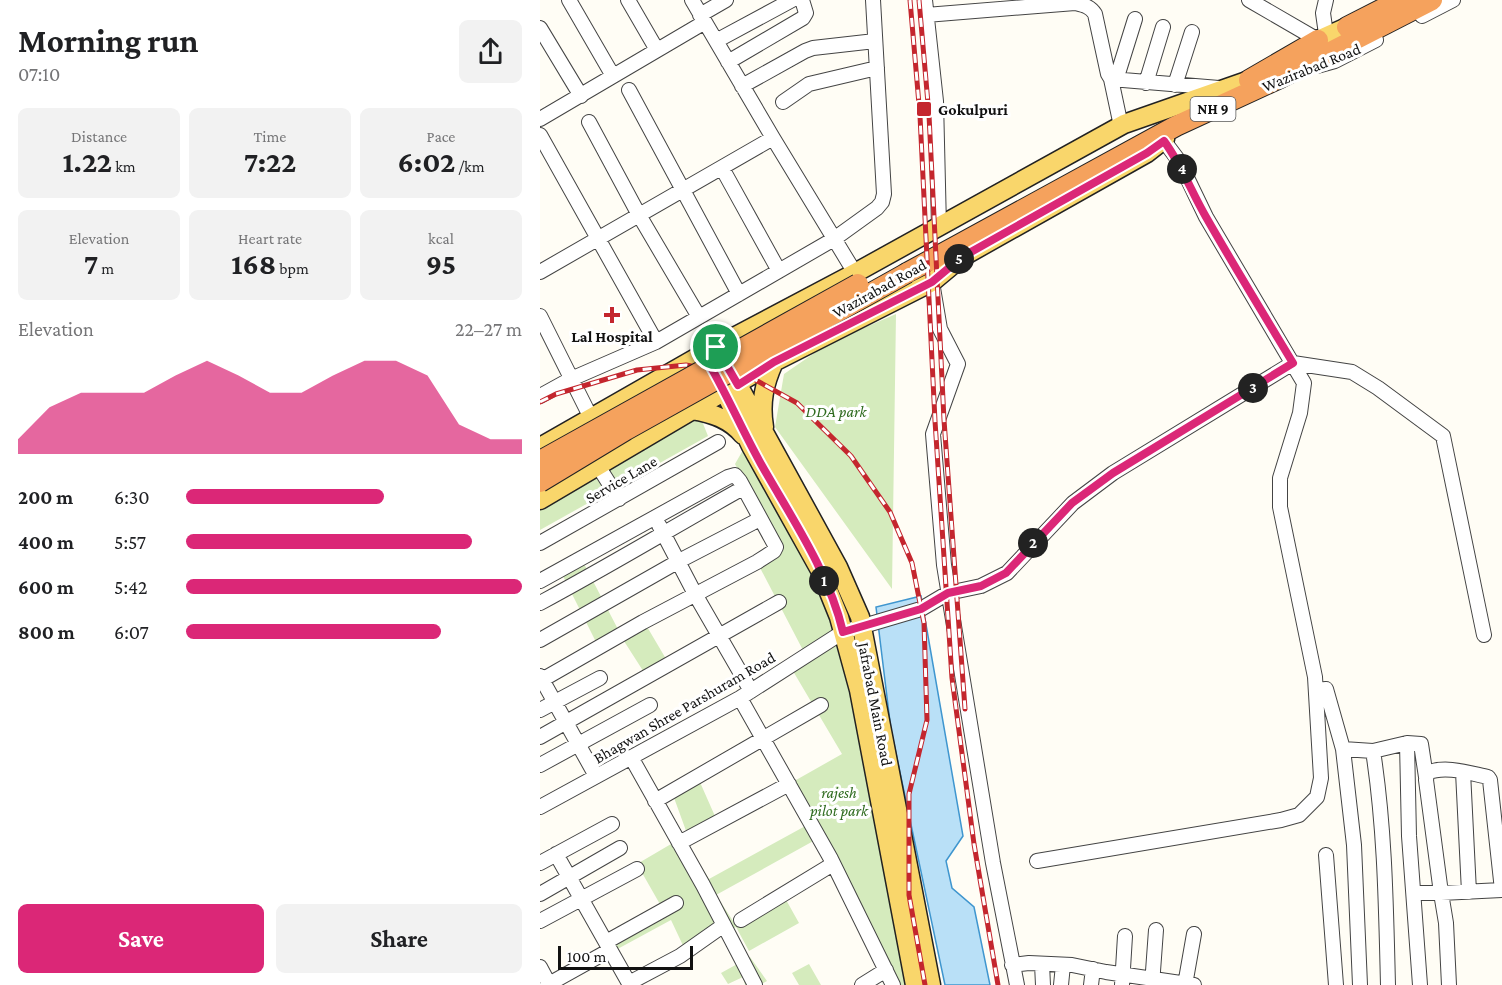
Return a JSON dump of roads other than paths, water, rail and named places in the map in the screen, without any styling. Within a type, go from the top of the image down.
[{"type":"highway","name":"NH 9","points":[[1347,27],[1401,0]]},
{"type":"highway","name":"NH 9","points":[[1280,78],[1323,43],[1432,0]]},
{"type":"highway","name":"Wazirabad Road","points":[[540,482],[626,430],[1157,136],[1247,81],[1323,43]]},
{"type":"highway","name":"Wazirabad Road","points":[[540,461],[900,261],[1280,78]]},
{"type":"main road","name":"NH 9","points":[[1323,43],[1347,27]]},
{"type":"main road","points":[[540,447],[710,351],[1121,126],[1247,81]]},
{"type":"main road","points":[[540,500],[774,362],[925,286],[962,257],[1147,153],[1157,136]]},
{"type":"main road","name":"Jafrabad Main Road","points":[[710,351],[760,443],[820,570],[839,617],[859,690],[915,985]]},
{"type":"main road","points":[[692,410],[710,413],[726,420],[740,432],[760,443],[763,425],[763,393],[774,362]]},
{"type":"main road","points":[[561,435],[558,447],[562,459],[581,476]]},
{"type":"main road","name":"Jafrabad Main Road","points":[[760,443],[838,567],[860,617],[931,985]]},
{"type":"street","points":[[569,0],[613,76]]},
{"type":"street","points":[[628,0],[657,50]]},
{"type":"street","points":[[692,0],[855,273]]},
{"type":"street","points":[[540,119],[657,50],[703,19],[726,0]]},
{"type":"street","points":[[716,41],[792,0]]},
{"type":"street","points":[[728,62],[803,18],[806,13],[802,0]]},
{"type":"street","points":[[540,396],[571,379],[656,342],[834,239],[877,208],[884,194],[873,0]]},
{"type":"street","points":[[925,0],[936,101],[939,227]]},
{"type":"street","points":[[1249,0],[1323,43]]},
{"type":"street","points":[[1323,43],[1323,13],[1326,0]]},
{"type":"street","name":"Wazirabad Road","points":[[1323,43],[1341,21],[1380,0]]},
{"type":"street","name":"Wazirabad Road","points":[[1280,78],[1335,61],[1453,0]]},
{"type":"street","points":[[926,15],[1075,3],[1085,5],[1095,14],[1108,74],[1113,80],[1225,89]]},
{"type":"street","points":[[1121,126],[1113,80],[1135,19]]},
{"type":"street","points":[[1146,83],[1163,27]]},
{"type":"street","points":[[540,28],[581,96]]},
{"type":"street","points":[[1175,85],[1192,32]]},
{"type":"street","points":[[742,86],[805,51],[875,42]]},
{"type":"street","points":[[783,102],[809,84],[877,68]]},
{"type":"street","points":[[629,90],[739,294]]},
{"type":"street","points":[[589,122],[639,215],[699,317]]},
{"type":"street","points":[[540,135],[656,342]]},
{"type":"street","points":[[1037,861],[1281,820],[1299,815],[1317,797],[1321,778],[1316,677],[1281,507],[1280,478],[1300,413],[1304,383],[1206,217],[1179,161],[1157,136]]},
{"type":"street","points":[[540,272],[773,138]]},
{"type":"street","points":[[722,168],[779,271]]},
{"type":"street","points":[[925,286],[940,329],[958,364],[933,434],[944,565],[1017,985]]},
{"type":"street","points":[[540,315],[591,418]]},
{"type":"street","points":[[1293,363],[1352,372],[1378,388],[1443,436],[1484,635]]},
{"type":"street","name":"Bhagwan Shree Parshuram Road","points":[[540,807],[746,694],[843,632],[921,609],[948,593],[981,586],[1006,573],[1072,503],[1105,479],[1293,363]]},
{"type":"street","name":"Service Lane","points":[[540,543],[718,442]]},
{"type":"street","points":[[598,466],[619,499]]},
{"type":"street","points":[[540,581],[735,475],[776,550],[541,679],[596,776]]},
{"type":"street","points":[[540,603],[743,488]]},
{"type":"street","points":[[655,518],[695,594],[720,635],[764,740],[833,864],[893,985]]},
{"type":"street","points":[[540,640],[679,561],[760,519]]},
{"type":"street","points":[[540,737],[779,602]]},
{"type":"street","points":[[540,710],[600,678]]},
{"type":"street","points":[[1316,690],[1326,689],[1343,749],[1354,845],[1360,985]]},
{"type":"street","points":[[540,765],[651,705]]},
{"type":"street","points":[[655,801],[821,705]]},
{"type":"street","points":[[1343,749],[1372,751],[1407,743],[1421,744],[1446,923],[1449,985]]},
{"type":"street","points":[[1407,743],[1409,836],[1420,985]]},
{"type":"street","points":[[1372,751],[1377,780],[1385,873],[1388,985]]},
{"type":"street","points":[[631,757],[755,985]]},
{"type":"street","points":[[1414,893],[1502,890],[1488,777],[1437,770],[1427,773],[1426,777]]},
{"type":"street","points":[[1463,772],[1469,892]]},
{"type":"street","points":[[679,843],[789,784]]},
{"type":"street","points":[[540,863],[612,824]]},
{"type":"street","points":[[540,894],[620,848]]},
{"type":"street","points":[[556,854],[629,984],[680,956],[724,925]]},
{"type":"street","points":[[1326,855],[1336,985]]},
{"type":"street","points":[[741,920],[833,864]]},
{"type":"street","points":[[540,921],[637,869]]},
{"type":"street","points":[[540,968],[548,984],[676,903]]},
{"type":"street","points":[[1153,982],[1156,930]]},
{"type":"street","points":[[1012,965],[1063,965],[1093,969],[1123,979],[1188,985],[1194,934]]},
{"type":"street","points":[[1123,979],[1125,936]]},
{"type":"street","points":[[1042,964],[1042,985]]},
{"type":"street","points":[[1061,985],[1063,965]]},
{"type":"street","points":[[1091,985],[1093,969]]},
{"type":"street","points":[[862,985],[886,970]]},
{"type":"water","points":[[921,596],[963,836],[946,861],[952,888],[974,907],[990,985],[945,985],[891,730],[876,607]]},
{"type":"railway","points":[[910,0],[920,116],[935,421],[952,678],[974,844],[998,985]]},
{"type":"railway","points":[[919,0],[929,115],[944,420],[965,709]]},
{"type":"railway","points":[[540,402],[556,394],[637,370],[686,365],[752,378],[797,403],[851,456],[890,512],[912,563],[924,623],[927,720],[909,794],[909,895],[925,985]]},
{"type":"place","name":"Gokulpuri","points":[[924,109]]},
{"type":"place","name":"Lal Hospital","points":[[612,315]]},
{"type":"park label","name":"DDA park","points":[[836,411]]},
{"type":"park label","name":"rajesh pilot park","points":[[839,801]]}]
